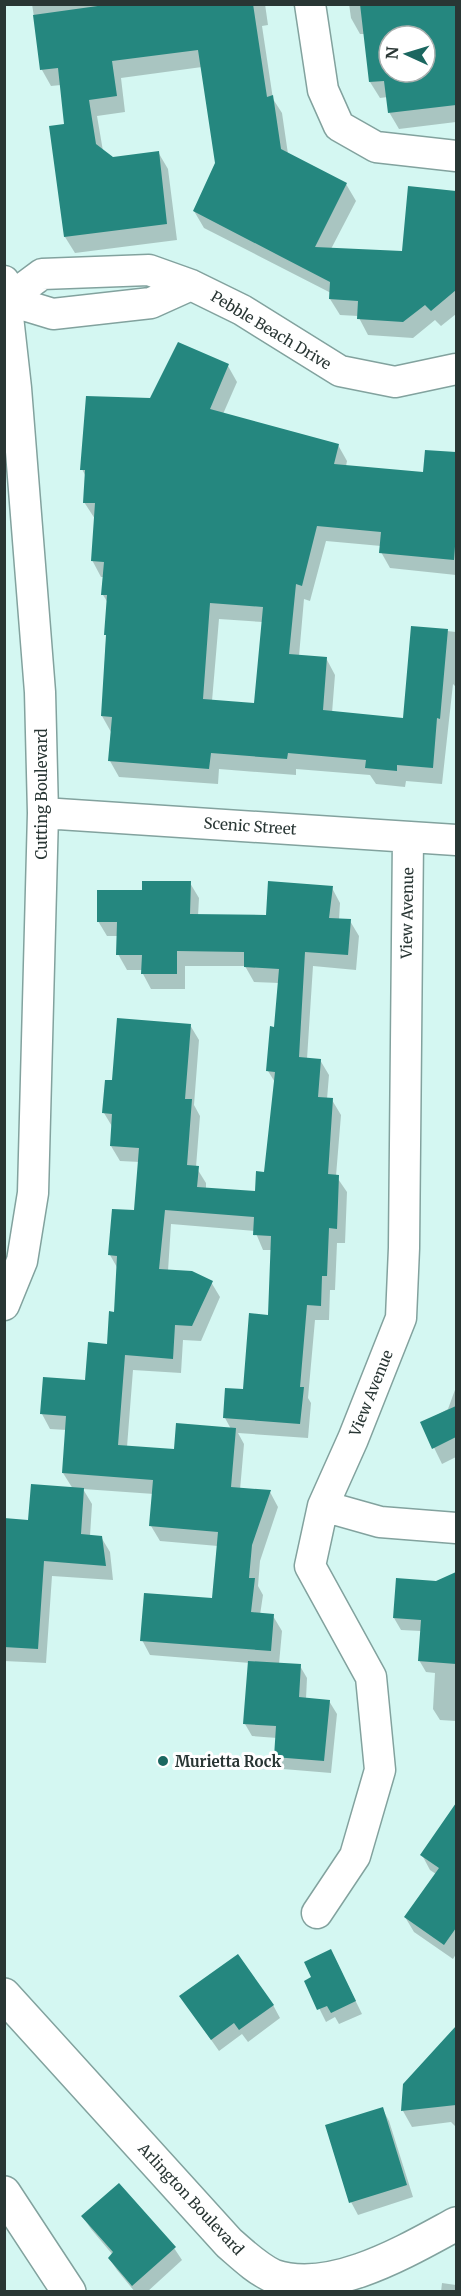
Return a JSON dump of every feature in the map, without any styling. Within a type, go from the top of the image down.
[{"type":"main road","name":"Arlington Boulevard","points":[[4,1995],[230,2243],[253,2264],[275,2277],[303,2283],[330,2282],[354,2277],[456,2224]]},
{"type":"main road","points":[[4,2193],[69,2292]]},
{"type":"street","points":[[310,4],[323,90],[339,126],[376,147],[456,156]]},
{"type":"street","name":"Pebble Beach Drive","points":[[6,291],[42,274],[149,270],[191,285],[242,310],[340,371],[395,382],[456,369]]},
{"type":"street","points":[[6,291],[53,314],[151,303],[191,285]]},
{"type":"street","name":"Cutting Boulevard","points":[[4,1305],[22,1261],[33,1193],[44,813],[40,692],[6,291]]},
{"type":"street","name":"Scenic Street","points":[[44,813],[456,840]]},
{"type":"street","name":"View Avenue","points":[[317,1913],[356,1856],[380,1770],[371,1677],[310,1566],[322,1506],[353,1439],[401,1318],[404,1248],[408,837]]},
{"type":"street","points":[[322,1506],[381,1522],[456,1528]]},
{"type":"building","points":[[112,4],[253,4],[267,97],[273,95],[281,149],[347,183],[315,247],[402,251],[408,186],[456,191],[456,290],[431,311],[425,305],[403,322],[357,319],[358,301],[329,299],[330,282],[193,211],[215,163],[198,50],[112,61],[117,96],[89,100],[96,144],[113,157],[159,151],[167,224],[64,237],[49,126],[64,124],[58,68],[40,70],[33,15]]},
{"type":"building","points":[[360,4],[456,4],[456,105],[388,113],[384,84],[437,84],[437,24],[377,24],[377,81],[369,82]]},
{"type":"building","points":[[178,342],[229,364],[210,409],[339,444],[334,464],[423,472],[425,450],[456,452],[454,560],[379,553],[381,532],[317,526],[302,586],[296,584],[289,654],[327,657],[323,710],[403,718],[411,626],[448,629],[433,768],[397,765],[397,771],[365,768],[366,760],[288,753],[287,759],[211,753],[209,769],[108,761],[112,717],[101,716],[107,595],[101,595],[104,562],[91,561],[95,503],[83,503],[85,470],[80,470],[86,396],[150,398]],"holes":[[[210,603],[263,607],[254,703],[203,699]]]},
{"type":"building","points":[[142,881],[191,881],[190,914],[266,915],[268,881],[333,886],[329,918],[351,919],[348,955],[305,952],[299,1057],[321,1059],[318,1097],[333,1098],[328,1174],[339,1175],[337,1229],[329,1228],[327,1276],[322,1276],[321,1306],[307,1305],[300,1387],[304,1387],[300,1424],[223,1418],[225,1388],[243,1389],[249,1313],[268,1315],[271,1236],[253,1235],[254,1217],[165,1210],[159,1269],[192,1271],[213,1281],[192,1326],[175,1325],[173,1359],[125,1355],[118,1445],[174,1449],[176,1423],[236,1428],[231,1487],[271,1490],[252,1545],[249,1578],[255,1578],[251,1612],[274,1614],[271,1651],[140,1641],[144,1593],[212,1598],[218,1532],[149,1526],[153,1480],[62,1473],[66,1416],[40,1414],[43,1377],[85,1380],[88,1342],[107,1344],[109,1311],[114,1312],[117,1256],[108,1255],[112,1209],[134,1210],[139,1148],[110,1146],[112,1114],[102,1113],[105,1080],[112,1080],[117,1018],[191,1024],[185,1099],[192,1099],[187,1165],[199,1166],[197,1187],[255,1191],[256,1171],[264,1172],[275,1072],[266,1071],[270,1026],[274,1027],[279,969],[244,967],[244,952],[177,951],[177,974],[141,974],[142,955],[116,955],[117,922],[97,922],[97,890],[142,890]]},
{"type":"building","points":[[456,1406],[456,1437],[432,1449],[420,1422]]},
{"type":"building","points":[[31,1484],[84,1488],[81,1534],[102,1536],[106,1566],[44,1561],[38,1649],[4,1647],[4,1518],[28,1520]]},
{"type":"building","points":[[456,1572],[456,1664],[418,1661],[421,1620],[393,1618],[396,1578],[436,1581]]},
{"type":"building","points":[[248,1661],[301,1664],[299,1697],[330,1700],[324,1761],[274,1757],[276,1726],[243,1724]]},
{"type":"building","points":[[456,1803],[456,1928],[444,1945],[404,1917],[439,1868],[420,1855]]},
{"type":"building","points":[[331,1949],[356,2001],[331,2013],[327,2006],[317,2010],[304,1981],[311,1977],[304,1962]]},
{"type":"building","points":[[238,1954],[274,2005],[239,2030],[234,2023],[211,2040],[179,1996]]},
{"type":"building","points":[[456,2026],[456,2105],[401,2111],[403,2084]]},
{"type":"building","points":[[383,2107],[407,2185],[349,2203],[325,2125]]},
{"type":"building","points":[[119,2183],[176,2247],[132,2286],[108,2258],[113,2252],[81,2216]]},
{"type":"place","name":"Murietta Rock","points":[[163,1761]]}]
